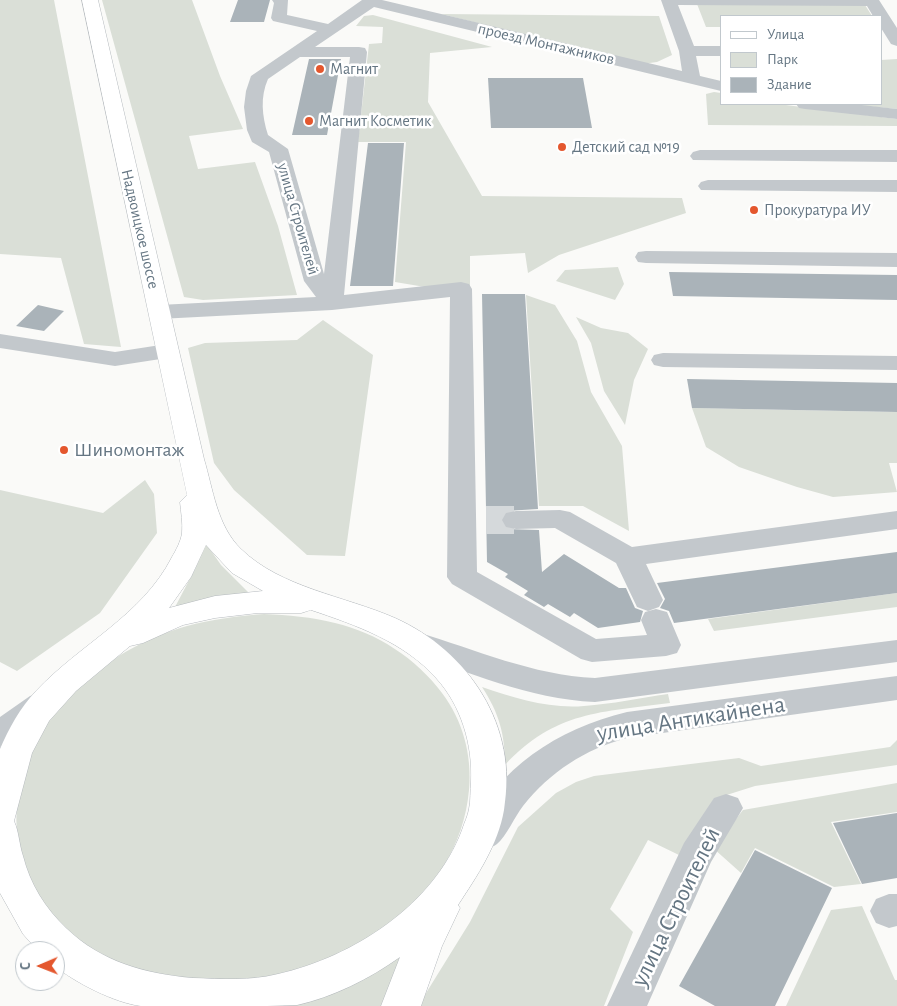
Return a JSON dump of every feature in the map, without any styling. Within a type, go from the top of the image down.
[{"type":"main road","name":"Надвоицкое шоссе","points":[[90,0],[191,459]]},
{"type":"main road","points":[[191,459],[213,533],[223,549],[258,577],[287,590],[386,625],[417,643],[435,658],[464,692],[480,726],[488,755],[490,778],[482,827],[423,946],[402,1006]]},
{"type":"main road","points":[[0,814],[3,789],[12,758],[27,728],[47,701],[75,673],[107,649],[163,598],[184,566],[196,533],[191,459]]},
{"type":"main road","points":[[107,649],[145,628],[185,613],[227,604],[269,601],[311,603],[350,612]]},
{"type":"main road","points":[[1,844],[16,892],[40,928],[74,958],[117,980],[205,1006]]},
{"type":"main road","points":[[168,994],[222,999],[277,993],[330,977],[379,953],[420,921],[456,880]]},
{"type":"street","points":[[280,0],[282,2],[279,18],[330,29]]},
{"type":"street","points":[[692,79],[687,51],[669,0],[871,0],[881,15]]},
{"type":"street","name":"улица Строителей","points":[[332,303],[315,281],[278,149],[258,138],[254,122],[253,91],[260,76],[370,1]]},
{"type":"street","name":"проезд Монтажников","points":[[370,1],[720,86]]},
{"type":"street","points":[[882,17],[897,41]]},
{"type":"street","points":[[687,51],[720,51]]},
{"type":"street","points":[[296,52],[360,52],[332,303],[461,289],[475,520],[462,577],[592,651],[666,645],[628,557]]},
{"type":"street","points":[[882,52],[897,52]]},
{"type":"street","points":[[814,105],[897,114]]},
{"type":"street","points":[[700,156],[897,156]]},
{"type":"street","points":[[708,186],[897,186]]},
{"type":"street","points":[[646,257],[897,260]]},
{"type":"street","name":"улица Строителей","points":[[159,312],[332,303]]},
{"type":"street","points":[[0,341],[115,359],[167,351]]},
{"type":"street","points":[[663,360],[897,363]]},
{"type":"street","points":[[516,520],[560,520],[628,557],[897,520]]},
{"type":"street","name":"улица Антикайнена","points":[[417,643],[524,682],[575,690],[602,689],[897,651]]},
{"type":"street","name":"улица Антикайнена","points":[[456,880],[499,810],[519,786],[564,748],[586,736],[637,723],[897,688]]},
{"type":"street","points":[[0,734],[47,701]]},
{"type":"street","name":"улица Строителей","points":[[627,1006],[697,854],[726,808]]},
{"type":"green space","points":[[0,0],[54,0],[121,347],[84,344],[61,258],[0,254]]},
{"type":"green space","points":[[102,0],[192,0],[220,76],[243,129],[189,136],[198,169],[255,162],[278,226],[297,295],[203,300],[184,297]]},
{"type":"green space","points":[[697,4],[865,5],[871,15],[720,15],[720,27],[706,27]]},
{"type":"green space","points":[[441,14],[659,16],[672,55],[657,62],[642,64]]},
{"type":"green space","points":[[373,15],[492,47],[430,53],[428,102],[482,196],[682,198],[686,213],[559,255],[528,273],[525,253],[470,256],[470,286],[431,288],[395,282],[406,142],[358,142],[369,44],[382,43],[383,27],[356,26],[364,16]]},
{"type":"green space","points":[[897,59],[897,109],[855,105],[882,105],[882,60]]},
{"type":"green space","points":[[720,93],[720,105],[786,105],[897,119],[897,126],[708,125],[706,94]]},
{"type":"green space","points":[[618,267],[624,284],[615,300],[556,281],[565,270]]},
{"type":"green space","points":[[526,295],[555,305],[577,341],[591,392],[622,446],[629,531],[583,506],[539,506]]},
{"type":"green space","points":[[576,317],[601,328],[628,333],[648,349],[634,380],[625,425],[604,391],[591,343]]},
{"type":"green space","points":[[323,320],[373,355],[345,556],[307,555],[234,490],[214,463],[188,348],[205,343],[297,340]]},
{"type":"green space","points":[[692,408],[897,412],[897,463],[889,463],[897,492],[833,497],[739,467],[706,447]]},
{"type":"green space","points":[[145,480],[154,494],[157,533],[100,613],[17,671],[0,662],[0,490],[103,513]]},
{"type":"green space","points":[[205,542],[221,565],[249,593],[174,609],[195,569]]},
{"type":"green space","points":[[897,593],[897,607],[714,631],[708,619]]},
{"type":"green space","points":[[264,614],[318,619],[351,627],[380,640],[408,658],[432,680],[456,715],[467,751],[470,777],[461,830],[444,866],[420,897],[391,923],[357,945],[321,962],[283,974],[220,983],[174,979],[151,974],[107,958],[68,931],[53,916],[40,899],[30,881],[23,862],[16,820],[22,778],[32,751],[46,725],[64,702],[85,681],[108,663],[133,648],[160,635],[206,621]]},
{"type":"green space","points":[[482,687],[520,699],[558,706],[594,705],[668,694],[670,703],[601,712],[561,724],[542,734],[524,747],[505,765],[504,743],[500,724],[493,706]]},
{"type":"green space","points":[[897,740],[897,765],[755,786],[714,799],[679,855],[648,840],[610,909],[633,932],[604,1006],[418,1006],[470,922],[518,827],[556,793],[576,782],[594,776],[739,758],[761,766],[890,747]]},
{"type":"green space","points":[[897,783],[897,812],[831,822],[861,884],[834,887],[755,848],[741,873],[713,848],[743,810]]},
{"type":"green space","points":[[862,906],[895,980],[897,980],[897,1006],[786,1006],[831,910]]},
{"type":"green space","points":[[416,939],[390,1006],[263,1006]]},
{"type":"building","points":[[238,0],[270,0],[264,22],[230,22]]},
{"type":"building","points":[[309,59],[341,59],[327,135],[292,135]]},
{"type":"building","points":[[488,78],[583,78],[592,128],[491,128]]},
{"type":"building","points":[[368,143],[404,143],[393,286],[350,286]]},
{"type":"building","points":[[669,272],[897,275],[897,300],[673,296]]},
{"type":"building","points":[[482,294],[525,294],[538,509],[506,511],[500,521],[506,529],[539,530],[542,572],[564,554],[619,588],[626,588],[635,608],[643,611],[640,622],[598,628],[574,613],[570,617],[548,604],[544,607],[524,595],[528,591],[505,577],[508,574],[487,562]]},
{"type":"building","points":[[38,305],[64,311],[44,331],[16,326]]},
{"type":"building","points":[[687,379],[897,383],[897,412],[692,408]]},
{"type":"building","points":[[897,552],[897,593],[674,623],[669,611],[660,608],[665,599],[657,583]]},
{"type":"building","points":[[897,813],[897,878],[862,884],[833,823]]},
{"type":"building","points":[[755,850],[832,888],[775,1006],[715,1006],[679,986]]},
{"type":"tunnel","points":[[486,520],[516,520]]},
{"type":"place","name":"Магнит","points":[[320,69]]},
{"type":"place","name":"Магнит Косметик","points":[[309,121]]},
{"type":"place","name":"Детский сад №19","points":[[562,147]]},
{"type":"place","name":"Прокуратура ИУ","points":[[754,210]]},
{"type":"place","name":"Шиномонтаж","points":[[64,450]]}]
